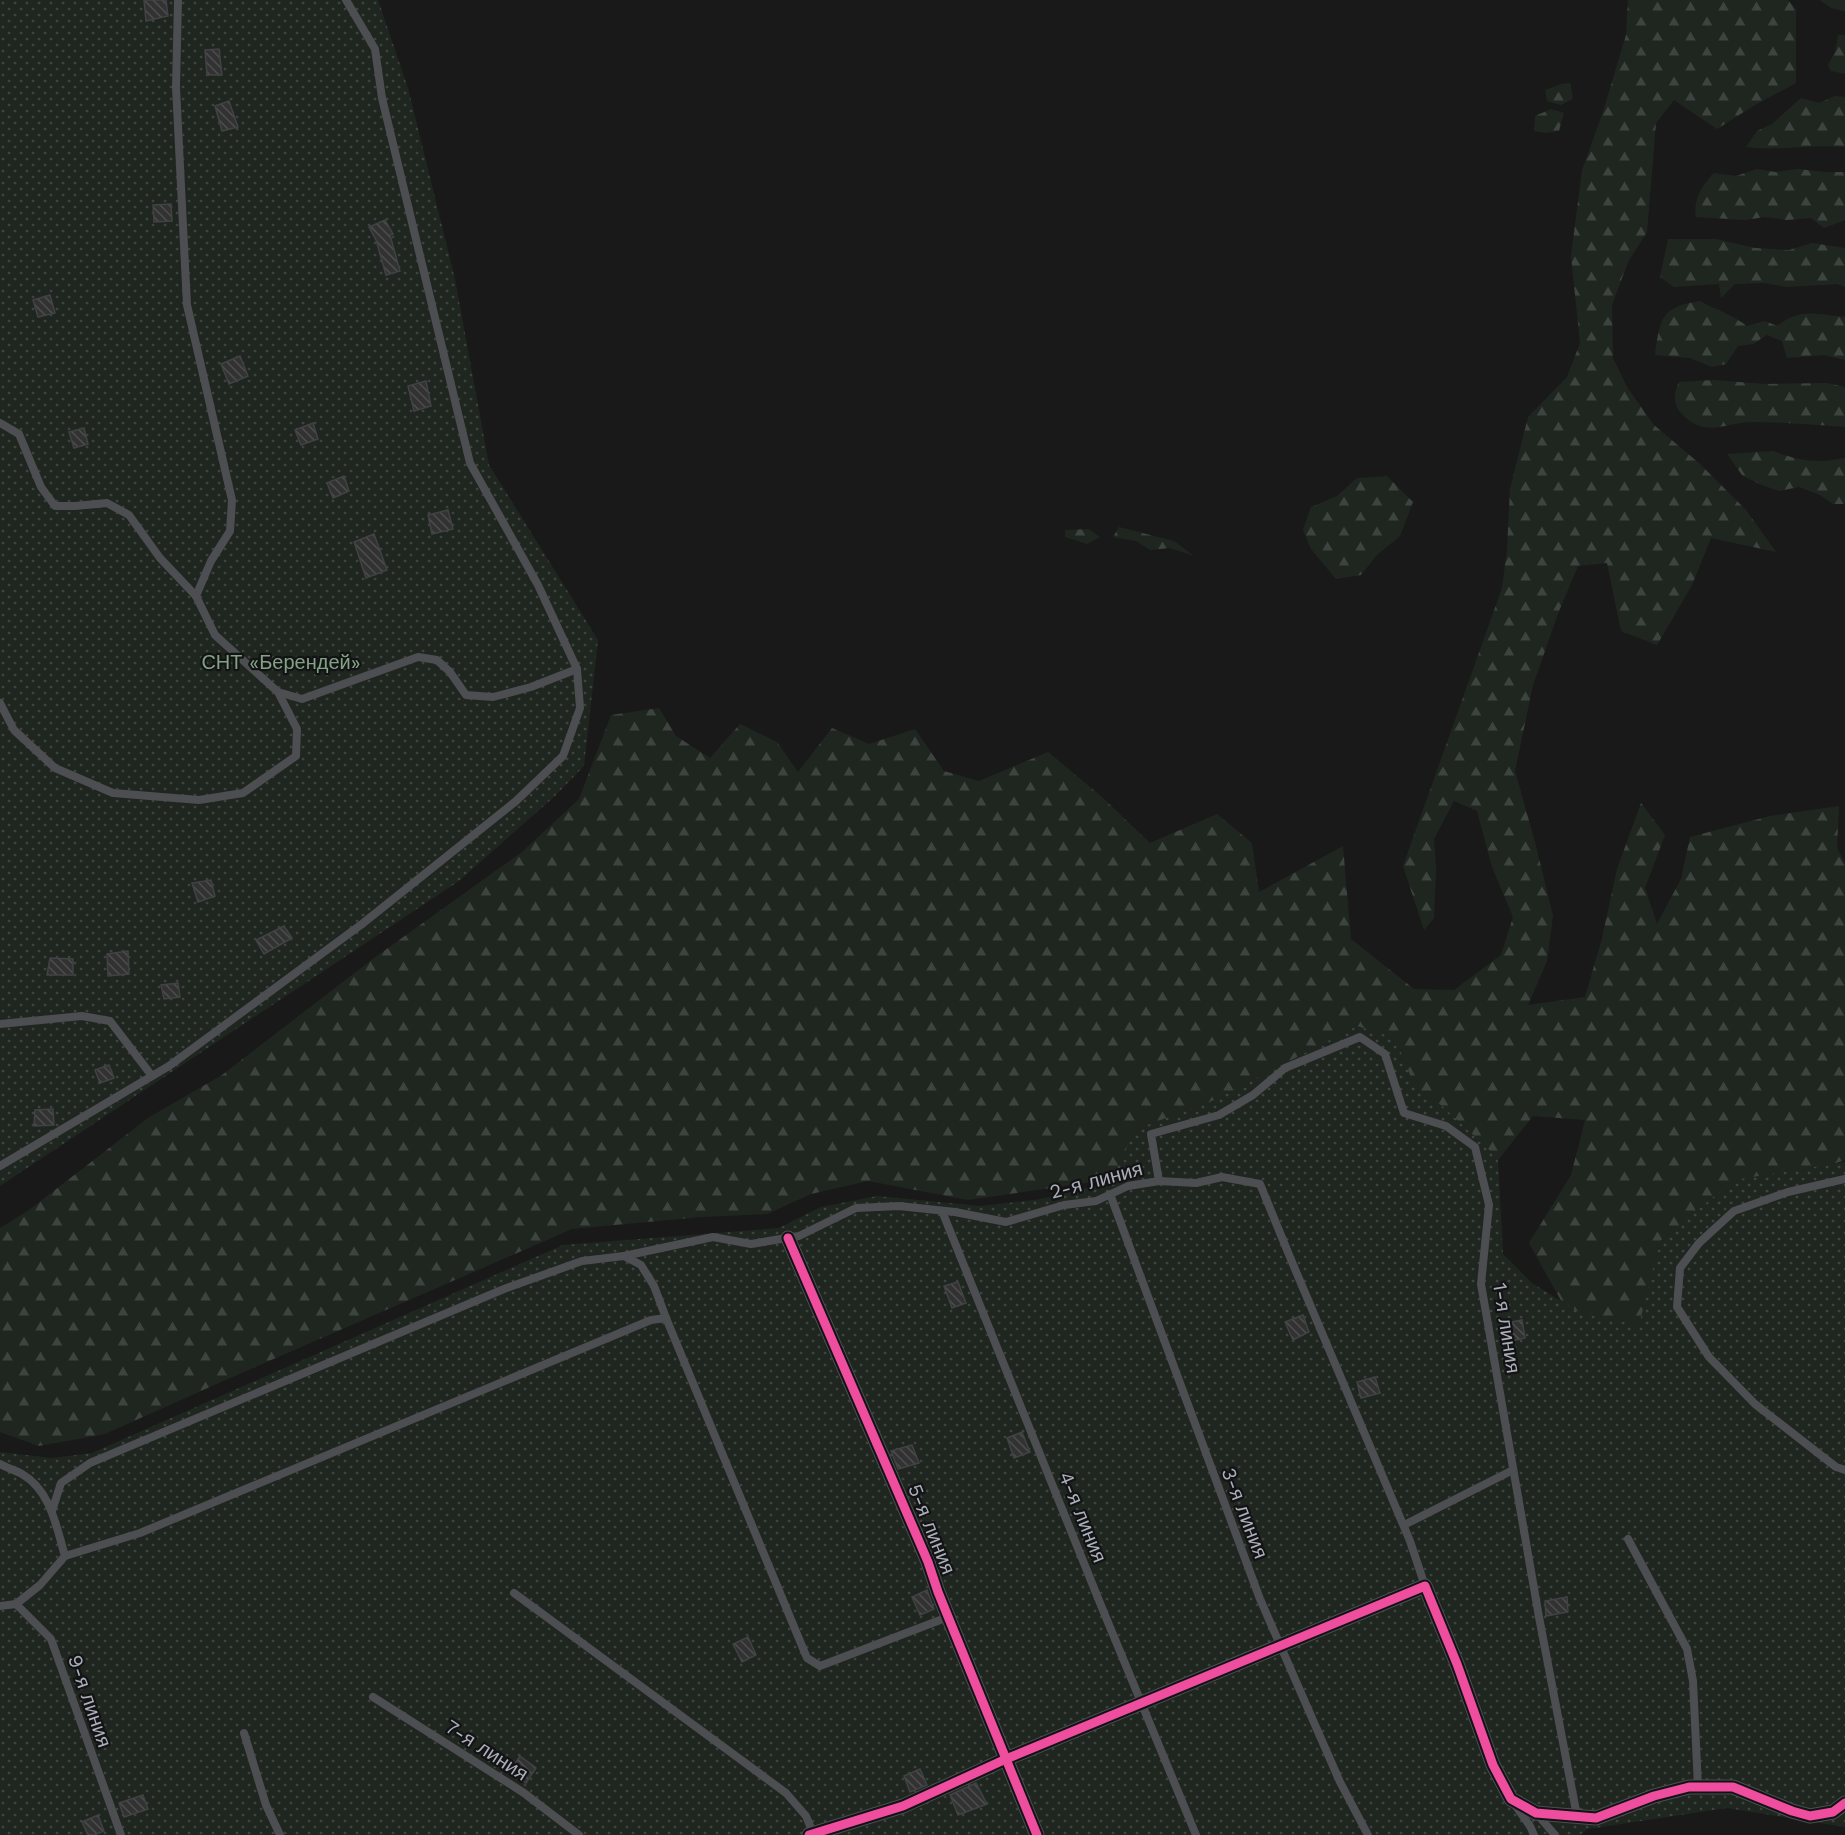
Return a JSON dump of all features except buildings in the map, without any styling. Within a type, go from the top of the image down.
[{"type":"street","name":"5-я линия","points":[[788,1238],[919,1541],[1037,1835]]},
{"type":"street","points":[[811,1834],[903,1806],[1006,1759],[1425,1586],[1457,1664],[1493,1765],[1511,1799],[1536,1813],[1596,1818],[1689,1787],[1733,1787],[1791,1811],[1810,1816],[1833,1812],[1845,1803]]},
{"type":"lane","points":[[178,0],[176,87],[187,306],[232,500],[230,531],[211,561],[196,596]]},
{"type":"lane","points":[[0,1166],[169,1066],[362,924],[516,801],[555,764],[563,756],[580,708],[577,669],[538,585],[470,463],[382,98],[375,49],[346,0]]},
{"type":"lane","points":[[0,423],[19,434],[41,487],[55,506],[107,503],[129,514],[160,558],[196,596],[215,635],[278,692],[297,729],[296,756],[243,793],[199,800],[113,793],[56,768],[14,730],[0,704]]},
{"type":"lane","points":[[278,692],[302,699],[418,657],[437,660],[450,672],[466,695],[493,697],[531,687],[577,669]]},
{"type":"lane","points":[[0,1024],[82,1016],[110,1021],[153,1076]]},
{"type":"lane","name":"1-я линия","points":[[1159,1181],[1151,1134],[1219,1115],[1253,1095],[1285,1068],[1360,1037],[1385,1054],[1404,1113],[1446,1126],[1475,1147],[1489,1205],[1481,1284],[1577,1816]]},
{"type":"lane","name":"2-я линия","points":[[52,1511],[61,1483],[90,1463],[504,1289],[582,1261],[624,1256],[713,1237],[751,1244],[799,1236],[856,1208],[899,1206],[1006,1222],[1064,1205],[1096,1201],[1128,1186],[1159,1181],[1196,1183],[1222,1177],[1260,1184],[1404,1525],[1425,1586]]},
{"type":"lane","points":[[1845,1179],[1788,1192],[1734,1211],[1699,1243],[1680,1268],[1677,1307],[1709,1357],[1755,1404],[1836,1467],[1845,1470]]},
{"type":"lane","name":"3-я линия","points":[[1110,1194],[1260,1599],[1340,1782],[1368,1835]]},
{"type":"lane","name":"4-я линия","points":[[942,1211],[1196,1835]]},
{"type":"lane","points":[[624,1256],[641,1265],[654,1286],[807,1659],[820,1666],[948,1617]]},
{"type":"lane","points":[[0,1606],[16,1604],[40,1585],[65,1556],[140,1533],[651,1320],[666,1318]]},
{"type":"lane","points":[[0,1464],[23,1474],[43,1493],[52,1511],[65,1556]]},
{"type":"lane","points":[[1404,1525],[1513,1470]]},
{"type":"lane","points":[[1628,1539],[1687,1649],[1693,1681],[1698,1787]]},
{"type":"lane","points":[[514,1593],[786,1793],[806,1816],[811,1834]]},
{"type":"lane","name":"9-я линия","points":[[16,1604],[51,1639],[121,1835]]},
{"type":"lane","name":"7-я линия","points":[[373,1697],[524,1793],[579,1835]]},
{"type":"lane","points":[[244,1733],[266,1805],[280,1835]]},
{"type":"lane","points":[[1511,1799],[1534,1835]]},
{"type":"lane","points":[[1536,1813],[1555,1835]]},
{"type":"green space","name":"СНТ «Берендей»","points":[[0,0],[378,0],[408,88],[455,279],[489,465],[598,640],[584,766],[555,796],[459,881],[0,1186]]},
{"type":"green space","points":[[1628,0],[1788,0],[1796,9],[1796,83],[1717,129],[1674,100],[1656,123],[1647,232],[1628,262],[1612,305],[1613,358],[1627,387],[1654,425],[1700,464],[1746,510],[1776,552],[1711,538],[1692,585],[1657,645],[1621,631],[1607,563],[1578,566],[1559,611],[1533,685],[1515,771],[1553,916],[1547,961],[1528,1005],[1585,997],[1602,938],[1617,869],[1641,803],[1665,835],[1645,888],[1657,924],[1681,879],[1690,837],[1770,816],[1839,806],[1837,848],[1845,863],[1845,1160],[1771,1185],[1654,1328],[1623,1352],[1569,1315],[1529,1243],[1571,1175],[1585,1120],[1533,1116],[1466,1200],[1252,1159],[968,1200],[868,1181],[811,1194],[767,1214],[701,1217],[572,1229],[105,1434],[39,1446],[0,1432],[0,1228],[29,1210],[148,1118],[222,1075],[374,958],[522,852],[579,799],[611,715],[659,708],[676,736],[710,758],[740,724],[777,742],[798,772],[832,728],[869,744],[915,729],[944,771],[979,781],[1048,752],[1102,797],[1150,843],[1217,814],[1252,843],[1259,892],[1343,846],[1351,939],[1414,989],[1454,990],[1501,955],[1513,917],[1492,867],[1477,811],[1454,801],[1434,839],[1436,869],[1434,918],[1424,930],[1403,866],[1502,588],[1507,549],[1510,489],[1528,417],[1567,377],[1580,343],[1571,256],[1582,170],[1603,112],[1626,35]]},
{"type":"green space","points":[[1820,0],[1845,0],[1845,11],[1831,8]]},
{"type":"green space","points":[[1838,35],[1845,35],[1845,74],[1831,71],[1828,65],[1835,52]]},
{"type":"green space","points":[[1570,83],[1573,99],[1561,105],[1547,101],[1545,90]]},
{"type":"green space","points":[[1835,96],[1845,97],[1845,147],[1746,147],[1757,131],[1772,124],[1801,98],[1819,103]]},
{"type":"green space","points":[[1551,109],[1564,113],[1559,131],[1545,133],[1534,131],[1535,116]]},
{"type":"green space","points":[[1757,169],[1775,172],[1798,169],[1845,172],[1845,220],[1824,228],[1811,218],[1787,220],[1765,217],[1745,220],[1696,217],[1699,193],[1714,173],[1736,176]]},
{"type":"green space","points":[[1668,239],[1716,239],[1755,248],[1789,250],[1812,243],[1845,248],[1845,287],[1837,284],[1786,287],[1765,283],[1735,284],[1721,298],[1719,284],[1674,287],[1660,277]]},
{"type":"green space","points":[[1700,301],[1747,326],[1765,321],[1777,326],[1802,314],[1845,317],[1845,360],[1823,355],[1787,358],[1782,341],[1767,335],[1753,344],[1738,346],[1726,364],[1712,367],[1690,358],[1655,355],[1661,323],[1665,316],[1677,307]]},
{"type":"green space","points":[[1713,380],[1765,384],[1827,383],[1845,387],[1845,427],[1753,422],[1715,428],[1698,425],[1678,409],[1675,398],[1677,386],[1679,382]]},
{"type":"green space","points":[[1773,451],[1808,461],[1845,458],[1845,504],[1833,504],[1820,495],[1799,487],[1779,491],[1759,484],[1742,475],[1727,454]]},
{"type":"green space","points":[[1387,476],[1413,502],[1400,536],[1377,555],[1361,575],[1336,579],[1311,549],[1303,530],[1311,507],[1337,496],[1357,478]]},
{"type":"green space","points":[[1119,527],[1174,541],[1194,556],[1170,548],[1150,550],[1136,541],[1113,537]]},
{"type":"green space","points":[[1089,529],[1100,537],[1087,544],[1065,537],[1065,530]]},
{"type":"green space","points":[[1357,1026],[1395,1038],[1417,1092],[1441,1105],[1498,1158],[1503,1254],[1532,1283],[1580,1313],[1639,1325],[1660,1241],[1734,1180],[1845,1162],[1845,1827],[1727,1808],[1588,1829],[1580,1835],[0,1835],[0,1452],[52,1458],[92,1453],[563,1245],[779,1228],[821,1207],[877,1196],[981,1206],[1041,1199],[1111,1182],[1134,1130],[1214,1100]]},
{"type":"cycle path","points":[[788,1238],[928,1562],[938,1592],[1037,1835]]},
{"type":"cycle path","points":[[809,1835],[903,1806],[1006,1759],[1425,1586],[1457,1664],[1493,1765],[1511,1799],[1536,1813],[1596,1818],[1654,1796],[1689,1787],[1733,1787],[1810,1816],[1833,1812],[1845,1803]]}]
